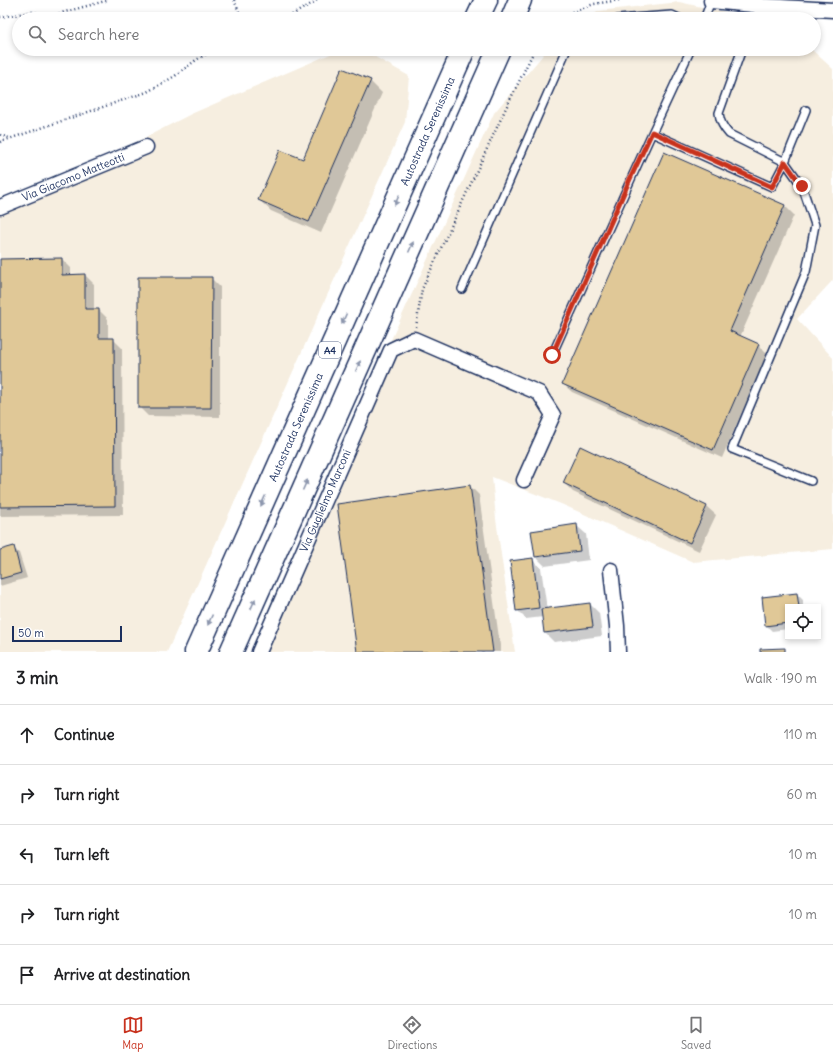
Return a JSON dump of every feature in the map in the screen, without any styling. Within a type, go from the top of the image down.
[{"type":"highway","points":[[480,12],[486,0]]},
{"type":"highway","points":[[515,12],[520,0]]},
{"type":"highway","name":"Autostrada Serenissima","points":[[196,652],[461,56]]},
{"type":"highway","points":[[231,652],[496,56]]},
{"type":"street","points":[[711,0],[763,3],[833,10]]},
{"type":"street","name":"Via Giacomo Matteotti","points":[[0,207],[146,147]]},
{"type":"street","points":[[414,339],[539,393],[553,416],[524,480]]},
{"type":"street","name":"Via Guglielmo Marconi","points":[[259,652],[388,349],[414,339]]},
{"type":"street","points":[[611,570],[617,626],[618,652]]},
{"type":"lane","points":[[707,12],[711,0]]},
{"type":"lane","points":[[758,12],[763,3]]},
{"type":"lane","points":[[462,289],[564,56]]},
{"type":"lane","points":[[552,355],[630,179],[687,56]]},
{"type":"lane","points":[[739,56],[719,113],[723,128],[729,134],[785,162],[802,186],[815,225],[806,272],[732,449],[811,481]]},
{"type":"lane","points":[[652,132],[772,187],[785,162],[806,110]]},
{"type":"path","points":[[65,12],[110,0]]},
{"type":"path","points":[[234,0],[239,12]]},
{"type":"path","points":[[297,12],[318,0]]},
{"type":"path","points":[[572,12],[594,4],[619,0]]},
{"type":"path","points":[[0,17],[12,15]]},
{"type":"path","points":[[0,142],[147,92],[175,76],[203,56]]},
{"type":"path","points":[[414,339],[422,289],[532,56]]},
{"type":"path","points":[[0,135],[10,138]]},
{"type":"shaded area","points":[[679,2],[725,12],[597,12]]},
{"type":"shaded area","points":[[326,56],[373,56],[409,76],[405,122],[167,652],[0,652],[0,212],[191,114]]},
{"type":"shaded area","points":[[542,56],[819,56],[833,69],[833,280],[797,319],[833,358],[833,549],[693,562],[561,504],[492,477],[496,519],[515,652],[253,652],[390,342],[494,113]]},
{"type":"building","points":[[342,68],[371,80],[309,222],[258,200],[280,150],[303,159]]},
{"type":"building","points":[[664,152],[785,205],[730,331],[759,344],[713,450],[562,384]]},
{"type":"building","points":[[62,258],[62,275],[85,274],[85,309],[99,309],[99,338],[114,338],[115,506],[0,507],[0,259]]},
{"type":"building","points":[[138,277],[212,277],[211,408],[138,408]]},
{"type":"building","points":[[580,446],[707,506],[690,543],[563,483]]},
{"type":"building","points":[[470,485],[493,652],[357,652],[337,504]]},
{"type":"building","points":[[577,524],[580,551],[535,557],[531,531]]},
{"type":"building","points":[[14,546],[21,573],[0,579],[0,550]]},
{"type":"building","points":[[533,558],[539,608],[516,611],[510,561]]},
{"type":"building","points":[[797,593],[799,604],[785,604],[785,623],[765,626],[762,597]]},
{"type":"building","points":[[590,603],[593,627],[544,633],[541,609]]},
{"type":"building","points":[[785,648],[785,652],[760,652],[760,649]]},
{"type":"route","points":[[552,355],[652,132],[772,187],[785,162],[802,186]]}]
